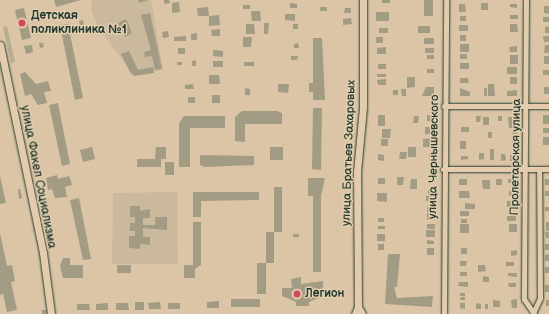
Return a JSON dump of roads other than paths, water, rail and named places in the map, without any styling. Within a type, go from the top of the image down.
[{"type":"main road","name":"улица Братьев Захаровых","points":[[362,314],[357,311],[357,172],[363,106],[363,0]]},
{"type":"main road","name":"улица Факел Социализма","points":[[0,45],[43,253],[51,314]]},
{"type":"street","name":"улица Чернышевского","points":[[444,314],[443,169],[446,0]]},
{"type":"street","name":"Пролетарская улица","points":[[526,0],[528,106],[525,169],[524,299],[534,312],[540,298],[539,169]]},
{"type":"street","points":[[444,106],[549,106]]},
{"type":"street","points":[[443,169],[549,170]]},
{"type":"place","name":"Детская поликлиника №1","points":[[22,23]]},
{"type":"place","name":"Легион","points":[[297,294]]}]
